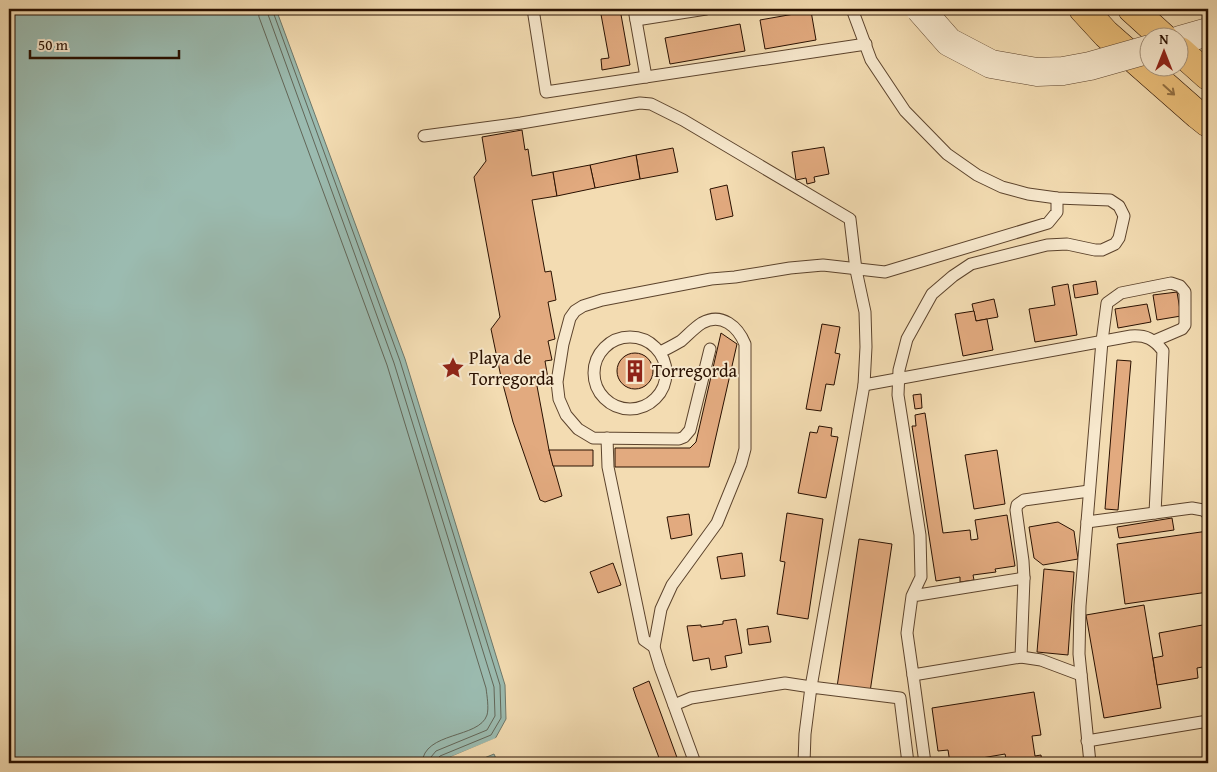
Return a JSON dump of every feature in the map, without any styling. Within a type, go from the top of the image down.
[{"type":"highway","points":[[1083,9],[1106,34],[1208,123]]},
{"type":"highway","points":[[1132,9],[1153,28]]},
{"type":"highway","points":[[1190,60],[1208,76]]},
{"type":"street","points":[[920,9],[925,17],[950,42],[991,64],[1037,72],[1063,71],[1090,66],[1140,52]]},
{"type":"street","points":[[1190,37],[1208,32]]},
{"type":"lane","points":[[533,9],[546,92],[866,44]]},
{"type":"lane","points":[[646,77],[635,14],[706,9]]},
{"type":"lane","points":[[852,9],[871,60],[905,111],[947,154],[977,175],[1002,187],[1028,194],[1058,198],[1105,199],[1115,202],[1124,216],[1119,238],[1115,244],[1102,250],[1067,244],[1046,246],[971,264],[932,294],[907,339],[899,370],[898,395],[920,535],[921,577],[912,596],[907,634],[925,763]]},
{"type":"lane","points":[[424,136],[521,123],[640,103],[651,104],[683,120],[850,219],[856,270],[865,312],[864,384],[811,687],[805,734],[804,763]]},
{"type":"lane","points":[[710,349],[690,430],[684,437],[674,439],[592,438],[578,428],[566,415],[559,399],[558,382],[562,344],[570,318],[583,306],[602,300],[711,279],[790,268],[823,265],[885,272],[1042,226],[1053,218],[1057,212],[1058,198]]},
{"type":"lane","points":[[1090,763],[1079,654],[1080,606],[1102,341],[1107,303],[1121,293],[1167,284],[1180,286],[1185,292],[1185,325],[1182,329],[1154,341]]},
{"type":"lane","points":[[660,352],[713,319],[723,320],[736,328],[745,344],[745,449],[741,464],[717,523],[672,585],[661,609],[654,647],[695,763]]},
{"type":"lane","points":[[864,384],[1102,341],[1141,336],[1154,341],[1163,351],[1154,513]]},
{"type":"lane","points":[[634,337],[653,345],[660,352],[665,362],[665,382],[658,396],[646,405],[636,408],[621,407],[607,401],[600,393],[594,374],[597,359],[606,346],[614,340],[634,337]]},
{"type":"lane","points":[[608,438],[608,467],[644,640],[654,647]]},
{"type":"lane","points":[[1021,657],[1024,570],[1016,510],[1017,505],[1024,500],[1089,491]]},
{"type":"lane","points":[[1087,522],[1192,508],[1203,510],[1208,514]]},
{"type":"lane","points":[[912,596],[1024,578]]},
{"type":"lane","points":[[913,675],[1021,657],[1041,660],[1081,675]]},
{"type":"lane","points":[[674,705],[691,698],[785,683],[900,698],[908,763]]},
{"type":"lane","points":[[1087,741],[1208,721]]},
{"type":"water","points":[[9,9],[276,9],[405,359],[505,685],[506,719],[495,739],[436,763],[9,763]]},
{"type":"water","points":[[494,754],[498,763],[472,763]]},
{"type":"pier","points":[[498,737],[496,741],[443,763],[436,763]]},
{"type":"building","points":[[600,9],[620,9],[630,65],[602,70],[601,59],[609,58]]},
{"type":"building","points":[[645,9],[676,9],[646,14]]},
{"type":"building","points":[[811,11],[816,40],[765,49],[760,20]]},
{"type":"building","points":[[740,24],[745,51],[670,64],[665,38]]},
{"type":"building","points":[[522,130],[525,150],[528,149],[532,176],[553,172],[557,196],[532,200],[545,272],[551,271],[556,300],[548,302],[555,339],[548,341],[552,360],[545,361],[549,384],[537,386],[549,450],[562,496],[545,502],[540,500],[513,422],[501,377],[491,329],[500,317],[474,177],[486,161],[482,137]]},
{"type":"building","points":[[824,147],[829,174],[814,177],[815,182],[807,184],[806,178],[796,180],[792,152]]},
{"type":"building","points":[[673,148],[678,172],[640,179],[636,155]]},
{"type":"building","points":[[636,155],[640,179],[595,188],[590,165]]},
{"type":"building","points":[[590,165],[595,188],[557,196],[553,172]]},
{"type":"building","points":[[727,185],[733,216],[716,220],[710,189]]},
{"type":"building","points":[[1096,281],[1098,294],[1075,298],[1073,285]]},
{"type":"building","points":[[1068,284],[1077,335],[1035,342],[1029,309],[1055,305],[1052,287]]},
{"type":"building","points":[[1177,292],[1181,316],[1157,320],[1153,295]]},
{"type":"building","points":[[994,299],[998,317],[976,321],[972,304]]},
{"type":"building","points":[[1147,304],[1151,322],[1118,328],[1115,309]]},
{"type":"building","points":[[974,311],[976,321],[987,319],[993,350],[963,356],[955,314]]},
{"type":"building","points":[[822,324],[840,327],[835,353],[840,354],[834,385],[826,384],[821,411],[806,409]]},
{"type":"building","points":[[721,333],[737,344],[709,467],[615,467],[615,448],[690,448],[696,442]]},
{"type":"building","name":"Torregorda","points":[[635,353],[647,359],[653,371],[647,383],[635,389],[623,383],[617,371],[623,359]]},
{"type":"building","points":[[1117,360],[1131,361],[1118,510],[1105,509]]},
{"type":"building","points":[[921,394],[922,408],[915,409],[913,395]]},
{"type":"building","points":[[925,413],[943,533],[970,530],[971,540],[978,539],[975,520],[1007,515],[1015,566],[995,569],[996,572],[973,575],[974,580],[960,582],[960,577],[936,581],[912,426],[916,426],[915,415]]},
{"type":"building","points":[[819,426],[832,428],[831,436],[838,437],[826,498],[798,493],[810,432],[817,433]]},
{"type":"building","points":[[549,450],[593,450],[593,466],[553,466]]},
{"type":"building","points":[[997,450],[1005,504],[974,509],[965,455]]},
{"type":"building","points":[[787,513],[823,519],[808,619],[777,614],[785,562],[780,561]]},
{"type":"building","points":[[689,514],[692,535],[671,539],[667,517]]},
{"type":"building","points":[[1172,518],[1174,530],[1119,538],[1117,527]]},
{"type":"building","points":[[1058,522],[1074,531],[1078,559],[1043,565],[1034,558],[1029,527]]},
{"type":"building","points":[[1208,531],[1208,592],[1125,604],[1117,544]]},
{"type":"building","points":[[859,539],[892,544],[870,692],[837,687]]},
{"type":"building","points":[[742,553],[745,576],[721,579],[717,557]]},
{"type":"building","points":[[613,563],[621,585],[598,593],[590,572]]},
{"type":"building","points":[[1044,569],[1074,572],[1068,655],[1037,652]]},
{"type":"building","points":[[1144,605],[1161,708],[1104,718],[1086,615]]},
{"type":"building","points":[[736,619],[742,653],[725,656],[727,667],[711,670],[709,658],[693,661],[687,626],[701,625],[701,627],[723,624],[723,621]]},
{"type":"building","points":[[1208,624],[1208,649],[1206,649],[1208,666],[1197,668],[1198,678],[1157,685],[1153,658],[1163,656],[1159,633]]},
{"type":"building","points":[[768,626],[771,642],[749,645],[747,629]]},
{"type":"building","points":[[649,681],[679,763],[661,763],[636,697],[633,688]]},
{"type":"building","points":[[1034,692],[1041,735],[1032,736],[1035,756],[1041,755],[1042,763],[1007,763],[1005,754],[976,759],[977,763],[950,763],[948,750],[938,751],[932,708]]},
{"type":"place","name":"Playa de Torregorda","points":[[453,368]]},
{"type":"place","name":"Torregorda","points":[[635,371]]}]
